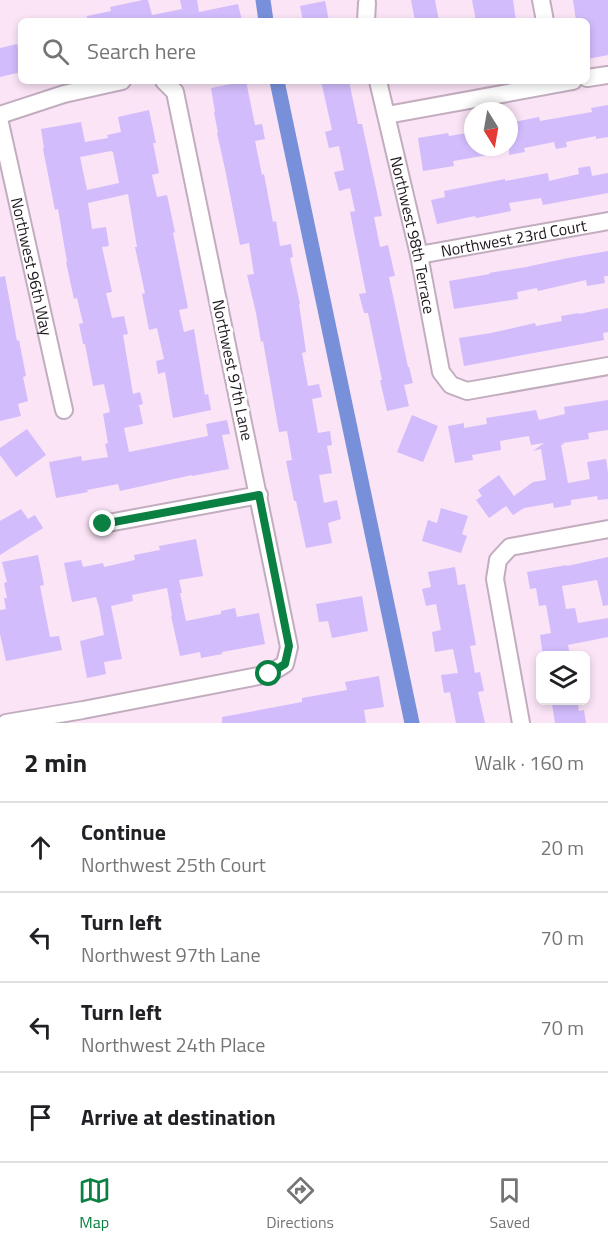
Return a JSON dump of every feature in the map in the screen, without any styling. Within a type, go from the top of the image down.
[{"type":"street","points":[[541,0],[544,18]]},
{"type":"street","points":[[366,18],[367,3]]},
{"type":"street","points":[[590,78],[608,75]]},
{"type":"street","points":[[0,115],[64,94],[109,84]]},
{"type":"street","name":"Northwest 97th Lane","points":[[85,716],[269,674],[285,664],[289,646],[175,92],[167,84]]},
{"type":"street","name":"Northwest 98th Terrace","points":[[379,84],[419,255],[441,372],[451,385],[467,392],[608,366]]},
{"type":"street","points":[[387,115],[552,84]]},
{"type":"street","name":"Northwest 96th Way","points":[[0,123],[64,410]]},
{"type":"street","name":"Northwest 23rd Court","points":[[419,255],[608,220]]},
{"type":"street","points":[[103,524],[259,495]]},
{"type":"street","points":[[521,723],[495,579],[498,560],[510,547],[608,529]]},
{"type":"street","points":[[6,723],[85,716]]},
{"type":"building","points":[[148,0],[152,15],[182,9],[180,0],[197,0],[199,12],[238,4],[241,18],[87,18],[87,16],[111,11],[110,7]]},
{"type":"building","points":[[411,0],[435,0],[438,18],[414,18]]},
{"type":"building","points":[[472,0],[513,0],[516,18],[475,18]]},
{"type":"building","points":[[573,0],[608,0],[608,55],[590,58],[590,18],[576,18]]},
{"type":"building","points":[[325,1],[328,18],[302,18],[300,6]]},
{"type":"building","points":[[17,44],[18,73],[0,77],[0,48]]},
{"type":"building","points":[[247,84],[255,125],[262,124],[265,139],[255,141],[273,222],[276,221],[280,246],[291,244],[293,257],[290,258],[300,304],[306,352],[302,353],[308,386],[319,384],[322,397],[312,399],[318,433],[330,431],[332,445],[327,446],[332,473],[319,475],[324,503],[337,500],[341,519],[328,523],[332,543],[306,548],[286,461],[292,460],[287,431],[279,432],[263,341],[261,342],[247,275],[254,274],[249,243],[240,245],[217,133],[211,88]]},
{"type":"building","points":[[322,84],[350,84],[358,124],[362,124],[382,216],[374,217],[380,247],[388,245],[395,276],[389,277],[413,383],[404,385],[409,406],[387,411],[368,313],[364,313],[359,294],[366,293],[350,212],[355,211],[350,188],[339,191],[334,172],[344,170],[339,146],[329,148],[325,132],[332,130]]},
{"type":"building","points":[[608,105],[608,137],[596,139],[596,136],[566,142],[567,147],[556,149],[554,142],[524,148],[525,152],[518,153],[518,121],[539,117],[540,121],[592,112],[591,108]]},
{"type":"building","points":[[149,110],[159,173],[152,175],[157,197],[167,195],[188,308],[179,310],[184,332],[194,329],[205,395],[208,394],[211,410],[173,418],[165,372],[158,374],[156,361],[164,359],[157,328],[149,330],[128,194],[88,203],[92,229],[106,227],[109,246],[102,247],[112,292],[106,293],[112,318],[124,316],[128,334],[123,335],[133,394],[140,392],[143,404],[139,405],[143,424],[124,428],[129,452],[208,436],[206,424],[227,420],[230,434],[222,435],[229,469],[120,491],[118,484],[56,498],[49,462],[81,456],[82,461],[108,457],[103,414],[110,412],[104,384],[93,386],[79,324],[83,323],[77,298],[74,299],[58,209],[55,210],[43,149],[41,129],[81,122],[85,142],[108,138],[107,135],[121,132],[118,117]],"holes":[[[113,152],[119,183],[87,190],[80,157]]]},
{"type":"building","points":[[448,133],[449,136],[464,134],[464,156],[482,156],[453,161],[454,166],[423,171],[418,138]]},
{"type":"building","points":[[590,166],[592,176],[608,173],[608,193],[543,205],[541,198],[509,203],[511,211],[437,224],[431,200],[445,197],[444,191],[548,173],[549,181],[579,174],[578,168]]},
{"type":"building","points":[[608,251],[608,276],[604,276],[605,283],[587,286],[586,280],[538,291],[537,288],[517,292],[518,299],[454,309],[449,281]]},
{"type":"building","points":[[5,276],[26,376],[23,377],[28,401],[18,404],[21,416],[0,421],[0,277]]},
{"type":"building","points":[[608,308],[608,332],[603,333],[604,340],[464,366],[459,338],[535,323],[536,326],[562,321],[561,316]]},
{"type":"building","points":[[608,400],[608,430],[588,433],[589,439],[561,445],[568,483],[590,479],[587,462],[606,459],[608,499],[598,500],[597,496],[571,500],[571,505],[554,508],[553,503],[524,508],[513,515],[506,506],[489,518],[476,500],[482,496],[478,490],[499,475],[514,496],[533,482],[546,480],[541,449],[533,451],[544,443],[531,445],[529,436],[500,441],[501,450],[472,455],[473,460],[455,463],[448,426],[464,423],[464,428],[487,424],[486,418],[536,410],[539,420],[565,414],[564,407]]},
{"type":"building","points":[[412,415],[438,426],[423,462],[397,452]]},
{"type":"building","points":[[27,429],[46,455],[16,477],[0,455],[0,448]]},
{"type":"building","points":[[441,508],[468,516],[462,534],[467,536],[461,553],[422,541],[428,520],[437,523]]},
{"type":"building","points":[[21,509],[28,519],[35,515],[43,528],[0,555],[0,521]]},
{"type":"building","points":[[196,539],[203,576],[179,580],[186,621],[221,614],[221,611],[235,608],[237,617],[259,613],[265,644],[201,658],[200,652],[180,656],[167,588],[132,595],[133,601],[111,606],[122,659],[104,662],[106,674],[87,678],[80,641],[104,635],[99,607],[96,597],[72,602],[64,563],[81,560],[83,567],[103,563],[104,567],[135,560],[134,555],[160,550],[159,546]]},
{"type":"building","points":[[38,555],[44,585],[40,586],[50,637],[59,636],[62,650],[6,661],[0,634],[0,610],[6,609],[4,598],[7,598],[4,583],[7,582],[2,562]]},
{"type":"building","points":[[608,557],[608,605],[603,606],[597,580],[562,586],[566,609],[575,608],[578,623],[608,618],[608,637],[568,645],[569,651],[542,651],[540,635],[551,633],[546,605],[539,606],[536,588],[530,589],[527,572]]},
{"type":"building","points":[[455,567],[458,585],[465,584],[476,645],[470,646],[475,673],[480,672],[484,691],[478,692],[485,723],[456,723],[450,692],[444,693],[441,675],[458,673],[453,649],[435,652],[432,632],[441,630],[436,604],[426,606],[422,589],[431,587],[428,572]]},
{"type":"building","points":[[362,596],[368,631],[332,638],[328,621],[319,622],[316,604]]},
{"type":"building","points":[[379,676],[384,707],[364,710],[366,723],[222,723],[222,717],[302,702],[302,698],[347,690],[345,682]]},
{"type":"building","points":[[552,705],[578,705],[579,711],[584,710],[586,723],[555,723]]},
{"type":"waterway","points":[[263,0],[266,18]]},
{"type":"waterway","points":[[278,84],[412,723]]},
{"type":"route","points":[[103,524],[259,495],[289,646],[285,664],[269,674]]}]
